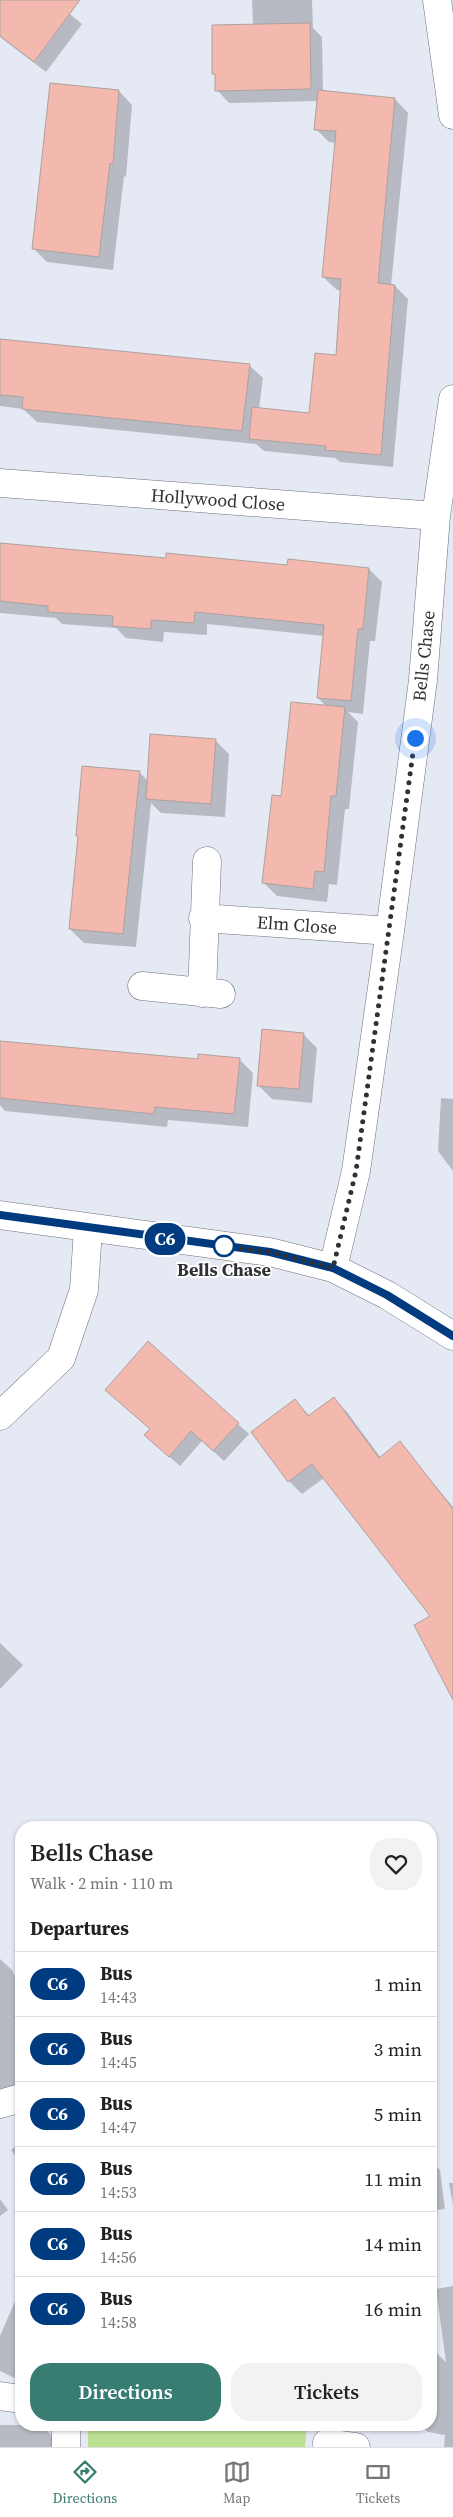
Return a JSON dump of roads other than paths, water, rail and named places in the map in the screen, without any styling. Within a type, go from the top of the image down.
[{"type":"street","points":[[437,0],[453,115]]},
{"type":"street","name":"Bells Chase","points":[[333,1268],[356,1171],[390,931],[423,680],[436,516],[453,399]]},
{"type":"street","name":"Hollywood Close","points":[[0,483],[436,516]]},
{"type":"street","points":[[142,986],[211,993],[203,918],[207,861]]},
{"type":"street","name":"Elm Close","points":[[203,918],[390,931]]},
{"type":"street","points":[[0,1215],[88,1229],[270,1252],[333,1268],[387,1295],[453,1336]]},
{"type":"street","points":[[0,1416],[61,1358],[84,1290],[88,1229]]},
{"type":"street","points":[[0,2104],[15,2100]]},
{"type":"street","points":[[0,2396],[15,2398]]},
{"type":"street","points":[[66,2431],[66,2447]]},
{"type":"street","points":[[326,2438],[356,2447]]},
{"type":"place","name":"Bells Chase","points":[[224,1246]]}]
